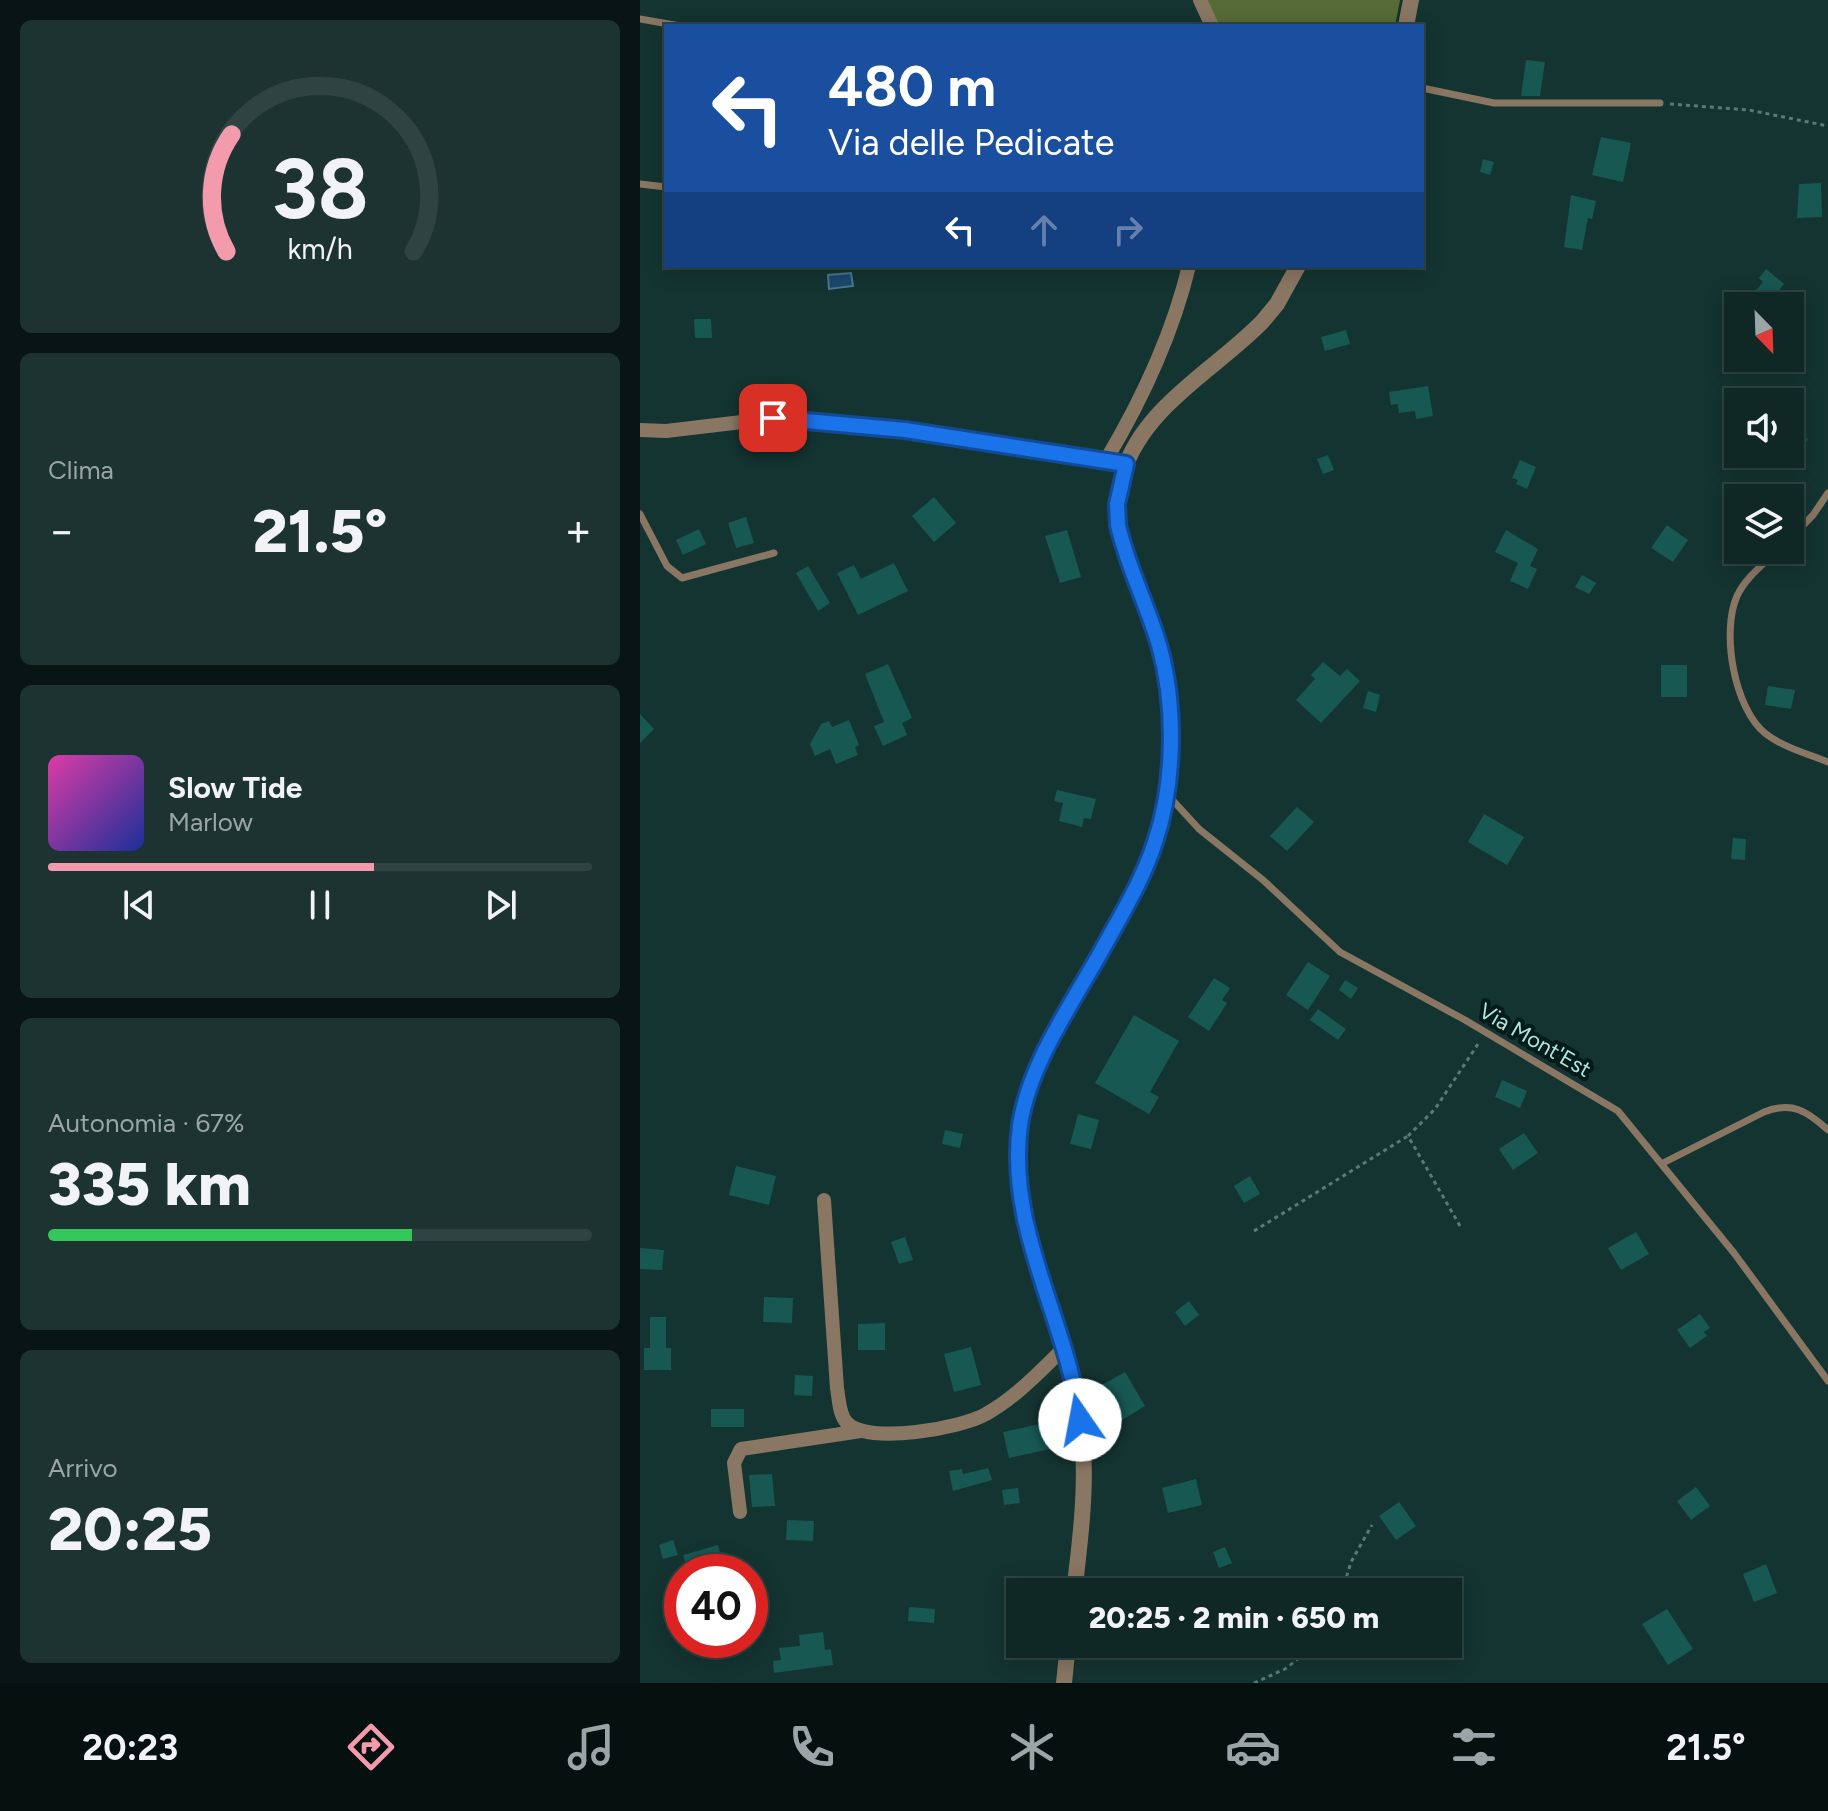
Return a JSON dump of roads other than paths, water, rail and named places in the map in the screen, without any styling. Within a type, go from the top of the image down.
[{"type":"street","points":[[1200,0],[1211,24]]},
{"type":"street","points":[[1406,24],[1411,0]]},
{"type":"street","points":[[1106,460],[1150,380],[1177,309],[1188,268]]},
{"type":"street","points":[[1075,1578],[1082,1503],[1082,1445],[1076,1396],[1026,1225],[1020,1181],[1020,1126],[1048,1049],[1143,873],[1158,832],[1166,793],[1169,730],[1164,668],[1116,515],[1126,464],[1137,441],[1165,408],[1267,317],[1297,268]]},
{"type":"street","points":[[640,430],[666,431],[760,419],[805,420],[949,435],[1126,464]]},
{"type":"street","points":[[824,1200],[837,1388],[843,1417],[862,1431]]},
{"type":"street","points":[[740,1512],[734,1463],[741,1449],[862,1431],[920,1431],[973,1421],[1008,1399],[1062,1350]]},
{"type":"street","points":[[1064,1683],[1067,1658]]},
{"type":"lane","points":[[640,19],[669,24]]},
{"type":"lane","points":[[1424,88],[1494,103],[1660,103]]},
{"type":"lane","points":[[640,184],[664,187]]},
{"type":"lane","points":[[1804,524],[1828,493]]},
{"type":"lane","points":[[640,514],[667,566],[682,578],[699,577],[774,553]]},
{"type":"lane","points":[[1764,564],[1745,583],[1734,604],[1730,634],[1735,675],[1750,713],[1764,733],[1828,762]]},
{"type":"lane","name":"Via Mont'Est","points":[[1166,793],[1199,829],[1263,880],[1333,946],[1609,1104],[1634,1127],[1663,1163],[1828,1381]]},
{"type":"lane","points":[[1663,1163],[1764,1112],[1782,1107],[1799,1108],[1828,1130]]},
{"type":"water","points":[[851,273],[853,286],[829,289],[828,275]]}]
